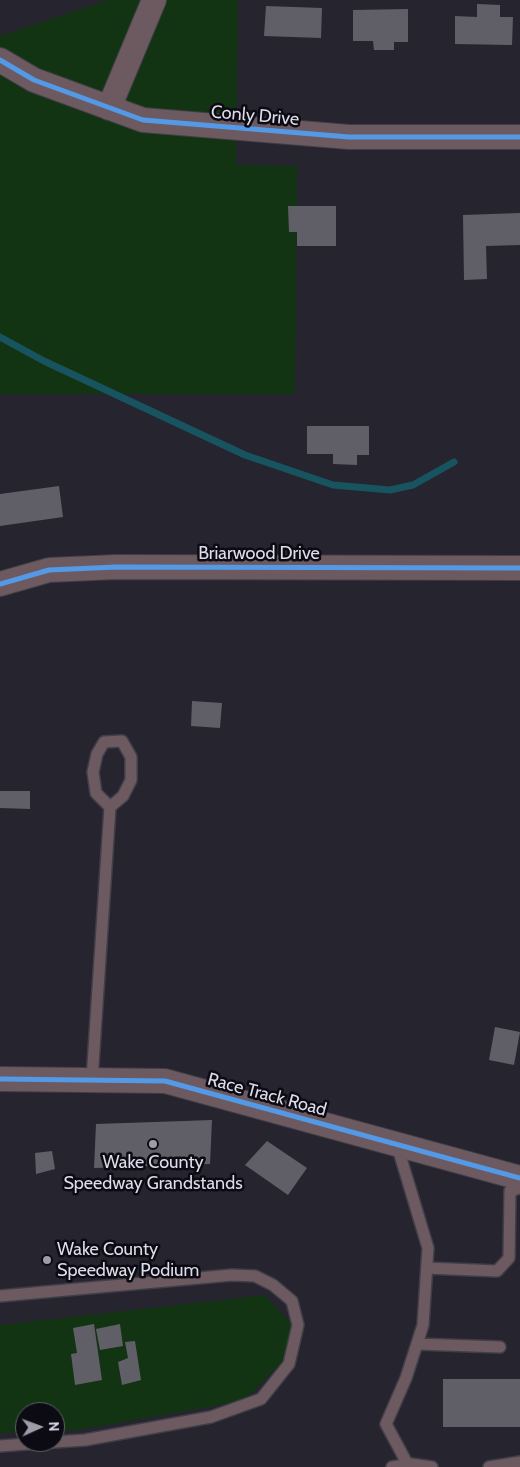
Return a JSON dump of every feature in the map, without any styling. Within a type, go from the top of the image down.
[{"type":"street","points":[[109,108],[154,0]]},
{"type":"street","name":"Conly Drive","points":[[0,60],[34,80],[143,120],[349,137],[520,138]]},
{"type":"street","name":"Briarwood Drive","points":[[0,584],[48,570],[520,568]]},
{"type":"street","name":"Race Track Road","points":[[0,1079],[165,1081],[520,1178]]},
{"type":"lane","points":[[92,1080],[110,807],[123,796],[131,780],[131,757],[122,741],[104,742],[97,754],[93,772],[96,793],[110,807]]},
{"type":"lane","points":[[397,1145],[428,1248],[423,1325],[386,1424],[408,1465]]},
{"type":"lane","points":[[427,1268],[497,1271],[509,1258],[510,1190],[520,1188]]},
{"type":"lane","points":[[0,1296],[232,1275],[255,1276],[274,1285],[292,1301],[298,1325],[289,1364],[260,1399],[211,1417],[85,1440],[65,1441]]},
{"type":"lane","points":[[417,1344],[500,1347]]},
{"type":"lane","points":[[0,1446],[15,1445]]},
{"type":"lane","points":[[488,1467],[520,1462]]},
{"type":"lane","points":[[392,1467],[408,1465],[425,1466]]},
{"type":"green space","points":[[108,0],[238,0],[236,165],[297,166],[295,394],[0,394],[0,36]]},
{"type":"green space","points":[[265,1295],[291,1324],[287,1357],[244,1401],[78,1430],[65,1431],[65,1402],[15,1402],[15,1432],[0,1433],[0,1325]]},
{"type":"building","points":[[477,4],[500,5],[500,17],[513,17],[512,45],[455,44],[455,16],[477,17]]},
{"type":"building","points":[[266,6],[322,8],[321,38],[264,36]]},
{"type":"building","points":[[408,9],[408,42],[394,42],[394,50],[374,50],[373,41],[353,41],[353,10]]},
{"type":"building","points":[[288,206],[336,206],[336,246],[297,246],[297,232],[289,232]]},
{"type":"building","points":[[520,213],[520,245],[486,246],[487,279],[464,280],[463,215]]},
{"type":"building","points":[[307,426],[369,426],[369,455],[357,455],[357,465],[333,464],[333,454],[307,454]]},
{"type":"building","points":[[59,486],[63,517],[0,526],[0,494]]},
{"type":"building","points":[[192,701],[222,703],[220,728],[191,726]]},
{"type":"building","points":[[0,791],[30,791],[30,809],[0,808]]},
{"type":"building","points":[[495,1027],[520,1032],[514,1065],[489,1060]]},
{"type":"building","name":"Wake County Speedway Grandstands","points":[[212,1120],[210,1164],[94,1168],[96,1124]]},
{"type":"building","name":"Wake County Speedway Grandstands","points":[[267,1141],[307,1168],[288,1195],[245,1165]]},
{"type":"building","name":"Wake County Speedway Grandstands","points":[[52,1151],[55,1169],[36,1174],[35,1153]]},
{"type":"building","points":[[94,1324],[102,1380],[75,1385],[71,1354],[77,1353],[73,1328]]},
{"type":"building","points":[[120,1324],[123,1346],[100,1350],[96,1329]]},
{"type":"building","points":[[135,1341],[141,1380],[122,1385],[118,1362],[128,1358],[125,1342]]},
{"type":"building","points":[[443,1379],[520,1379],[520,1427],[443,1427]]},
{"type":"waterway","points":[[0,337],[44,361],[245,455],[333,485],[390,490],[413,485],[454,462]]},
{"type":"cycle path","points":[[0,60],[34,80],[143,120],[349,137],[520,137]]},
{"type":"cycle path","points":[[0,584],[49,570],[116,567],[520,568]]},
{"type":"cycle path","points":[[0,1079],[165,1081],[520,1178]]},
{"type":"place","name":"Wake County Speedway Grandstands","points":[[153,1144]]},
{"type":"place","name":"Wake County Speedway Podium","points":[[47,1260]]}]
